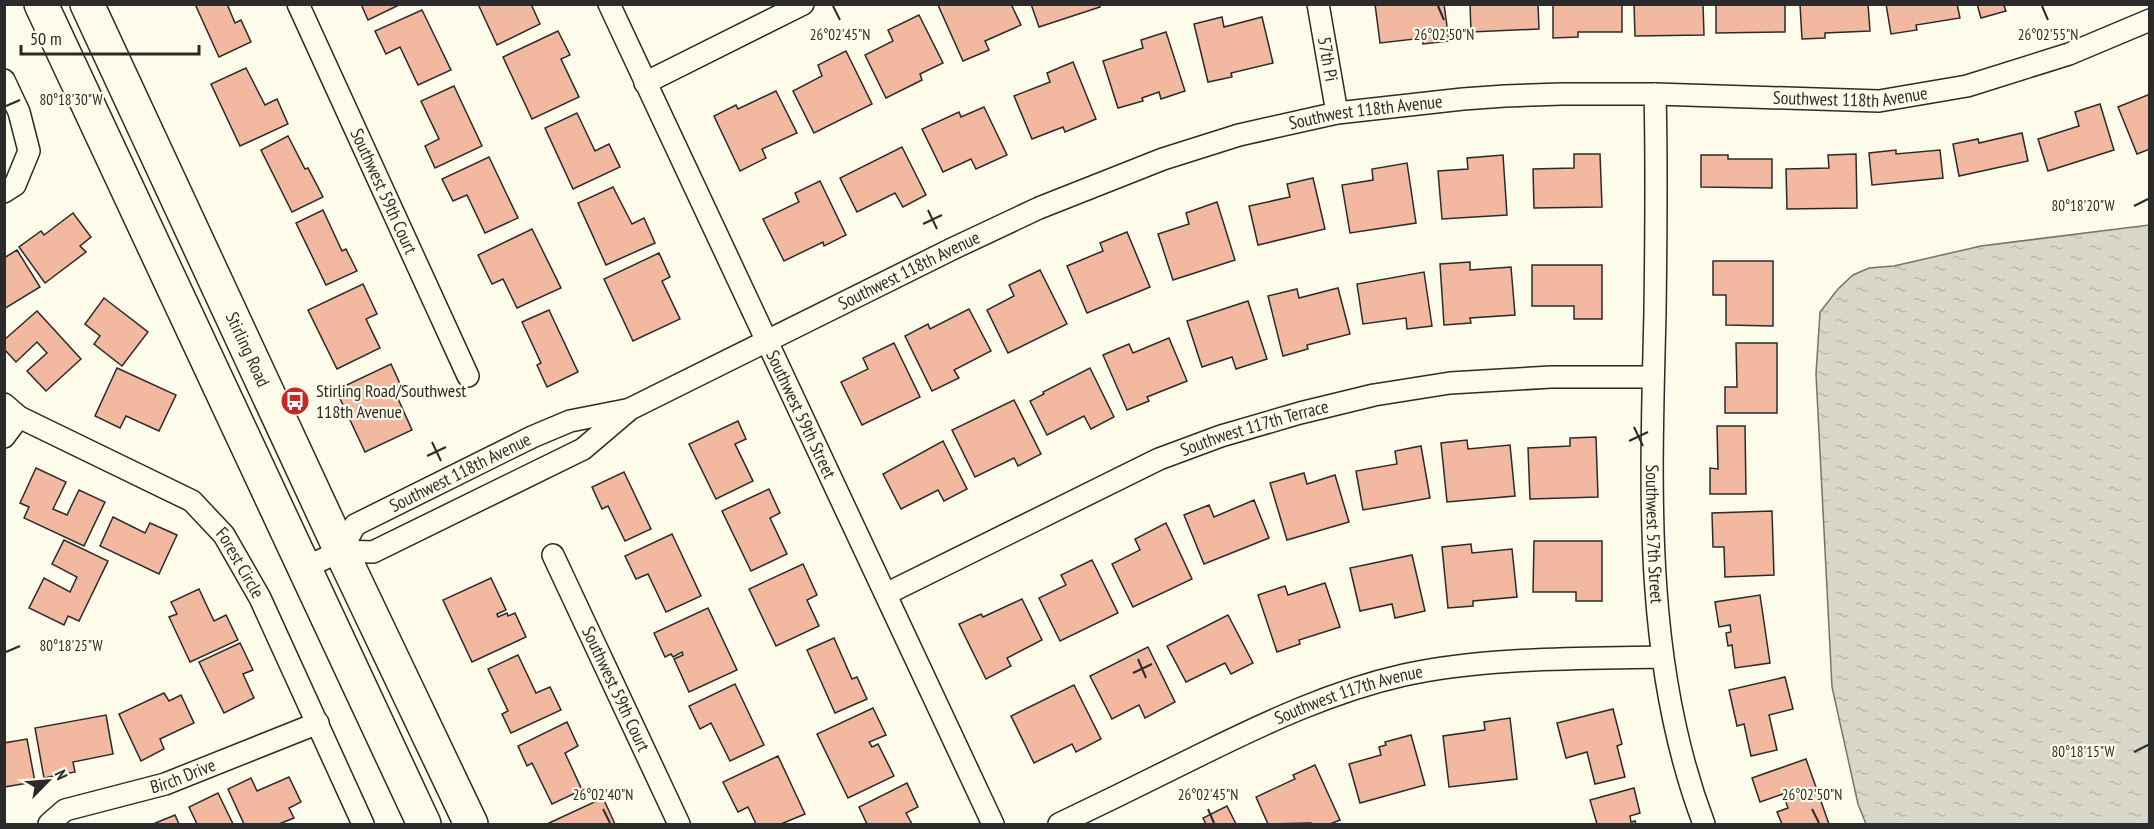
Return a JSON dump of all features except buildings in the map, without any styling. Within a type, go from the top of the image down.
[{"type":"main road","points":[[41,4],[424,825]]},
{"type":"main road","name":"Stirling Road","points":[[87,4],[471,825]]},
{"type":"street","name":"Southwest 59th Court","points":[[298,4],[468,376]]},
{"type":"street","name":"Southwest 59th Street","points":[[609,4],[993,825]]},
{"type":"street","points":[[645,83],[803,4]]},
{"type":"street","name":"57th Pi","points":[[1318,4],[1337,113]]},
{"type":"street","name":"Southwest 118th Avenue","points":[[304,568],[341,551],[373,552],[415,532],[583,449],[630,410],[1039,207],[1163,159],[1239,135],[1337,113],[1462,99],[1562,94],[1655,94],[1879,101],[1967,86],[2069,54],[2150,20]]},
{"type":"street","points":[[4,80],[19,112],[29,151],[15,185],[4,192]]},
{"type":"street","name":"Southwest 57th Street","points":[[1655,94],[1658,175],[1652,377],[1652,531],[1662,657],[1677,736],[1704,825]]},
{"type":"street","name":"Southwest 117th Terrace","points":[[886,594],[1159,459],[1221,436],[1299,413],[1374,395],[1450,383],[1551,377],[1652,377]]},
{"type":"street","name":"Southwest 118th Avenue","points":[[341,551],[355,525],[521,442],[570,421],[630,410]]},
{"type":"street","points":[[4,436],[12,411]]},
{"type":"street","name":"Forest Circle","points":[[12,411],[192,501],[224,535],[260,598],[363,825]]},
{"type":"street","name":"Southwest 59th Court","points":[[553,555],[679,825]]},
{"type":"street","name":"Southwest 117th Avenue","points":[[1059,825],[1256,728],[1347,691],[1406,675],[1486,664],[1534,660],[1662,657]]},
{"type":"street","name":"Birch Drive","points":[[49,825],[65,810],[165,784],[318,723]]},
{"type":"water","points":[[2149,225],[2149,824],[1866,824],[1858,804],[1832,687],[1816,374],[1820,312],[1838,289],[1853,275],[1869,268],[1894,266],[1981,246]]},
{"type":"place","name":"Stirling Road/Southwest 118th Avenue","points":[[295,401]]}]
